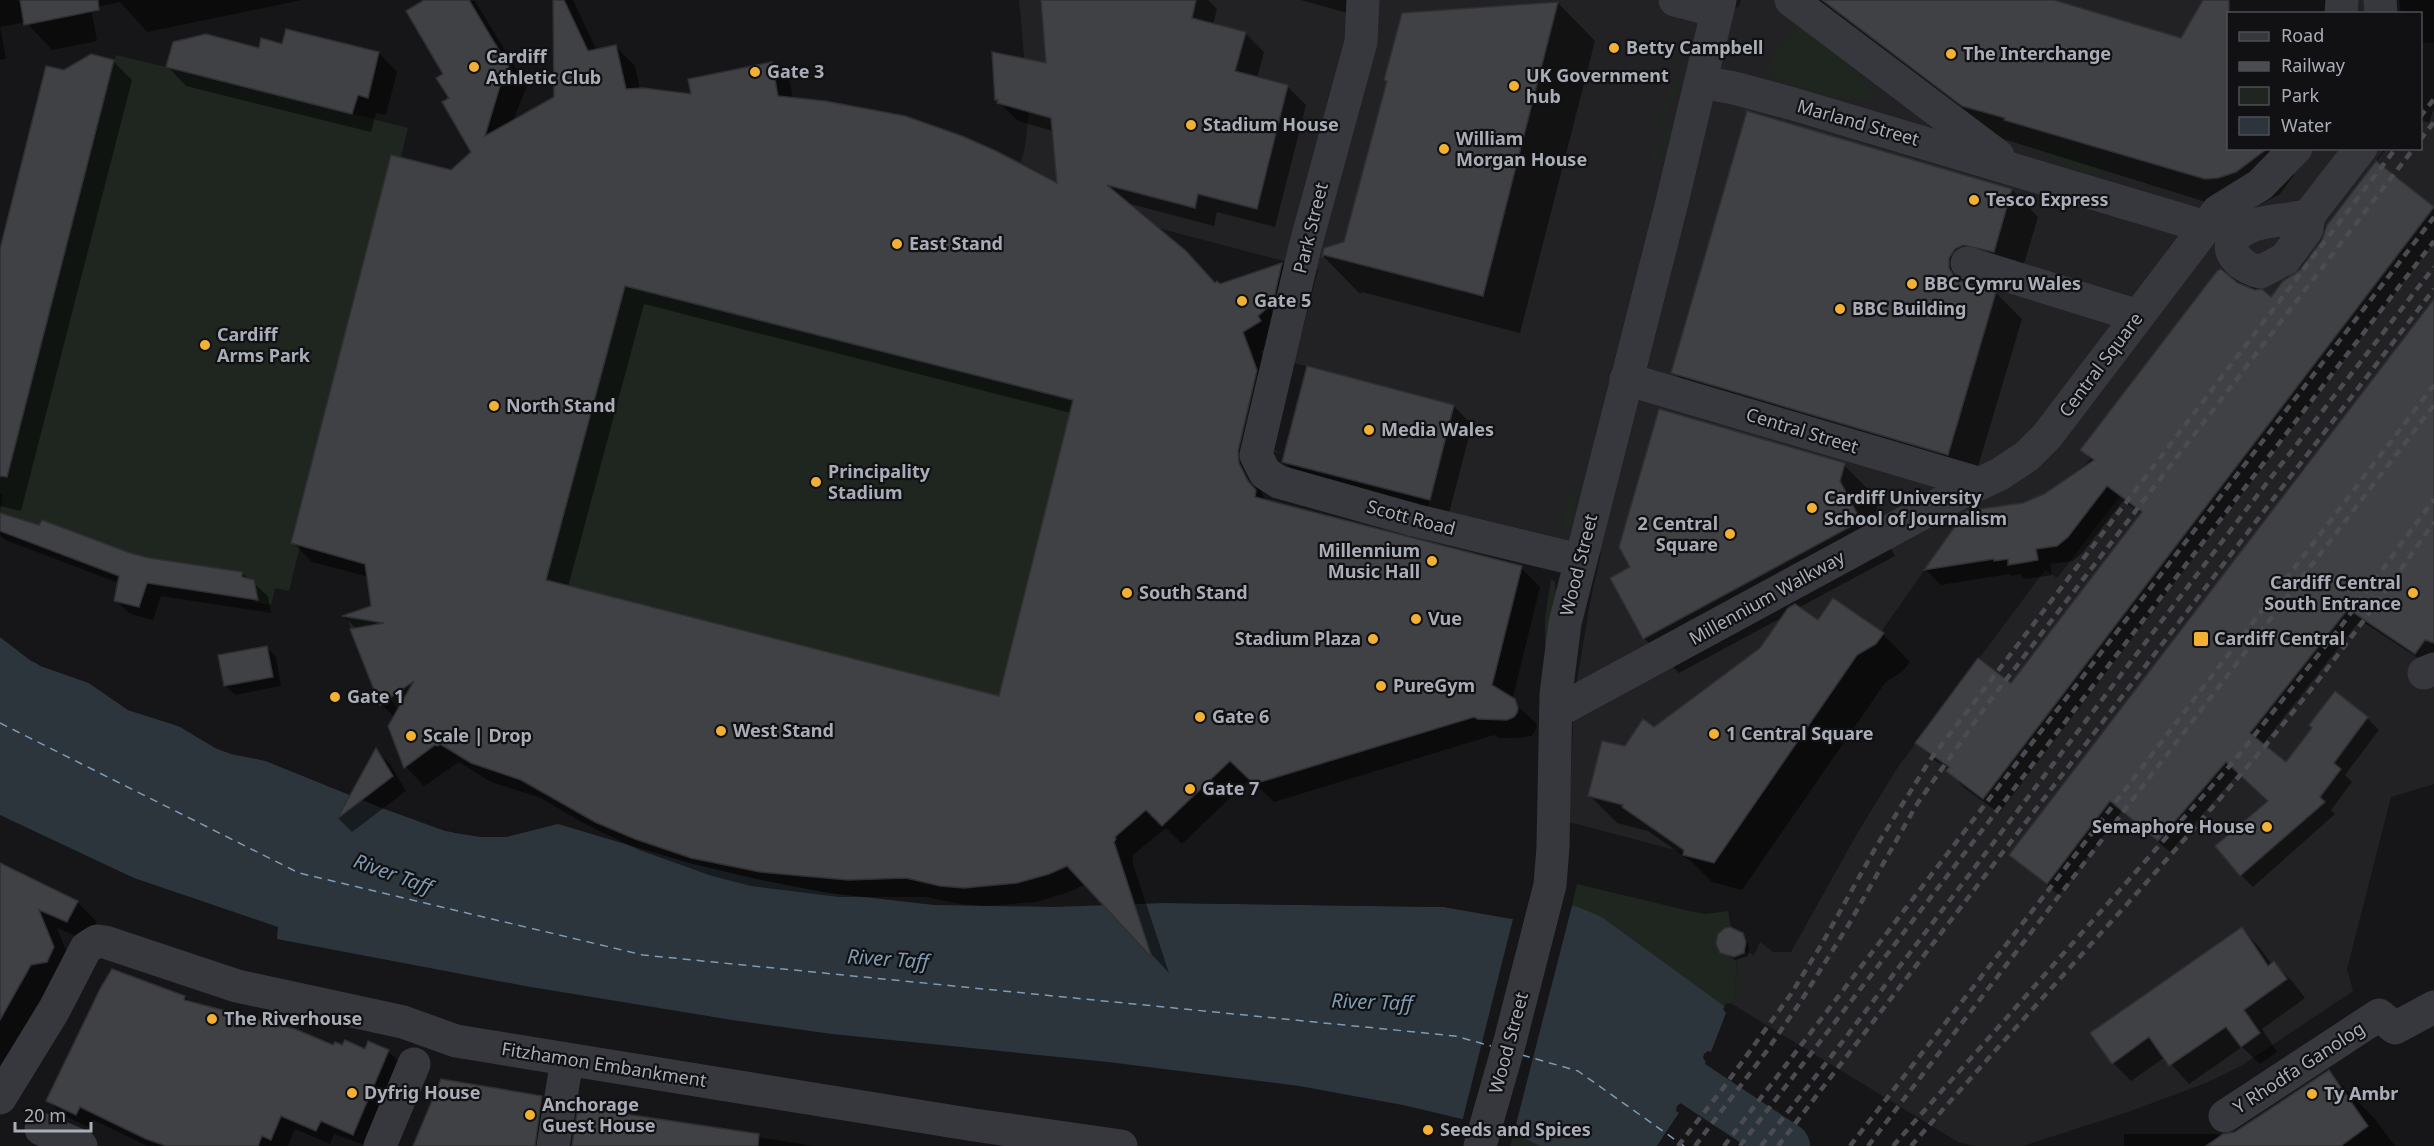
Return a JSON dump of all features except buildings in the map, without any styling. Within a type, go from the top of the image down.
[{"type":"street","name":"Park Street","points":[[1256,455],[1305,247],[1360,42],[1363,0]]},
{"type":"street","points":[[1675,0],[1718,5]]},
{"type":"street","name":"Marland Street","points":[[1791,0],[2013,168]]},
{"type":"street","name":"Wood Street","points":[[1482,1141],[1550,885],[1554,847],[1556,712],[1561,646],[1579,560],[1701,82],[1718,5]]},
{"type":"street","name":"Marland Street","points":[[1701,82],[1790,103],[2206,227]]},
{"type":"street","name":"Central Square","points":[[1978,483],[2000,474],[2027,456],[2047,436],[2218,212],[2260,185],[2294,150]]},
{"type":"street","points":[[2309,215],[2359,150]]},
{"type":"street","points":[[1967,263],[2138,316]]},
{"type":"street","name":"Central Street","points":[[1626,379],[1978,483]]},
{"type":"street","name":"Scott Road","points":[[1256,455],[1265,473],[1278,482],[1414,520],[1579,560]]},
{"type":"street","name":"Millennium Walkway","points":[[1556,712],[1978,483]]},
{"type":"street","name":"Fitzhamon Embankment","points":[[0,1098],[54,1010],[86,948],[97,941],[237,986],[403,1022],[444,1038],[567,1060],[1121,1146]]},
{"type":"street","name":"Y Rhodfa Ganolog","points":[[2225,1116],[2379,1015],[2395,1028],[2434,1007]]},
{"type":"street","points":[[553,1146],[567,1060]]},
{"type":"street","points":[[380,1146],[414,1064]]},
{"type":"street","points":[[41,1129],[81,1146]]},
{"type":"shaded area","points":[[1019,0],[1707,0],[1717,11],[1739,7],[1741,0],[2396,0],[2395,12],[2227,12],[2227,150],[2383,151],[2271,297],[2237,271],[2226,267],[2217,271],[2081,450],[2091,458],[2084,466],[2044,494],[2023,503],[1966,511],[1874,642],[1856,654],[1713,860],[1569,822],[1574,698],[1601,553],[1426,513],[1454,405],[1294,363],[1318,270],[1154,227],[1077,195],[1021,162],[1029,111]]},
{"type":"shaded area","points":[[2422,42],[2434,43],[2434,784],[2391,797],[2347,969],[2353,991],[2241,1066],[2206,1083],[2128,1112],[2023,1146],[1974,1146],[1958,1142],[1732,1004],[1735,998],[1737,955],[1743,951],[1754,955],[1760,942],[1773,952],[1791,952],[1858,832],[1898,767],[2045,570],[2057,578],[2385,150],[2422,150]]},
{"type":"green space","points":[[1803,26],[1858,74],[1874,93],[1872,102],[1833,97],[1774,80],[1766,74],[1785,38],[1796,28]]},
{"type":"green space","name":"Principality Stadium","points":[[286,29],[379,52],[368,98],[358,95],[353,114],[408,128],[401,157],[481,177],[464,158],[492,134],[531,109],[553,101],[623,89],[643,88],[685,95],[789,97],[825,101],[884,112],[962,136],[1021,162],[1077,195],[1154,227],[1169,237],[1199,264],[1236,319],[1252,352],[1261,390],[1264,446],[1284,454],[1264,450],[1211,668],[1149,806],[1113,838],[1049,874],[1017,883],[964,888],[940,886],[906,878],[848,880],[783,875],[691,858],[635,839],[595,822],[521,780],[471,763],[430,736],[397,708],[357,646],[346,615],[371,606],[365,564],[300,546],[289,591],[275,588],[271,605],[254,602],[254,599],[147,583],[139,607],[114,601],[118,575],[0,513],[3,494],[0,493],[0,249],[46,66],[71,72],[114,60],[116,55],[166,67],[173,42],[206,35],[258,48],[261,38],[282,43]]},
{"type":"green space","points":[[1683,68],[1674,100],[1650,140],[1667,95]]},
{"type":"green space","points":[[1678,113],[1670,142],[1654,163],[1650,159]]},
{"type":"green space","points":[[2024,138],[2100,160],[2106,167],[2101,174],[2083,172],[2040,151],[2023,141]]},
{"type":"green space","points":[[1573,490],[1579,491],[1572,521],[1566,532],[1560,533],[1569,496]]},
{"type":"green space","points":[[1551,579],[1555,582],[1556,594],[1545,650],[1545,617]]},
{"type":"green space","points":[[1577,884],[1705,914],[1728,911],[1731,927],[1721,931],[1716,944],[1725,955],[1737,955],[1735,998],[1732,1004],[1728,1003],[1724,1006],[1716,1002],[1602,918],[1572,905]]},
{"type":"green space","points":[[1514,1133],[1540,1146],[1510,1146]]},
{"type":"water","points":[[0,637],[40,666],[89,683],[128,710],[184,728],[223,751],[266,761],[382,808],[455,833],[482,837],[506,837],[558,824],[689,863],[756,879],[828,893],[934,905],[1054,907],[1165,903],[1444,907],[1513,919],[1514,916],[1572,905],[1603,918],[1724,1006],[1727,1013],[1711,1052],[1704,1054],[1706,1062],[1684,1104],[1679,1104],[1679,1113],[1657,1146],[1540,1146],[1514,1133],[1462,1119],[1403,1105],[1299,1086],[1108,1062],[832,1034],[732,1020],[525,986],[277,939],[278,927],[134,878],[0,815]]},
{"type":"pier","points":[[0,634],[41,664],[90,681],[130,707],[185,725],[224,748],[267,758],[446,828],[496,834],[520,831],[554,820],[554,823],[506,837],[482,837],[445,831],[266,761],[231,754],[215,748],[175,724],[128,710],[89,683],[31,661],[0,637]]},
{"type":"pier","points":[[1176,900],[1444,904],[1510,916],[1513,913],[1573,902],[1513,1136],[1462,1122],[1513,919],[1444,907],[1173,903]]},
{"type":"pier","points":[[1726,1004],[1729,1014],[1714,1053],[1707,1056],[1709,1063],[1687,1106],[1680,1107],[1682,1114],[1660,1146],[1657,1146],[1679,1113],[1676,1111],[1677,1106],[1684,1104],[1706,1062],[1703,1058],[1704,1054],[1711,1052],[1726,1013],[1723,1009]]},
{"type":"waterway","name":"River Taff","points":[[1636,1056],[1686,1079],[1787,1146]]},
{"type":"ferry route","points":[[0,723],[299,873],[643,955],[1455,1036],[1491,1046]]},
{"type":"ferry route","points":[[1522,1055],[1578,1071],[1684,1146]]},
{"type":"railway","points":[[2422,114],[2434,99]]},
{"type":"railway","points":[[2422,137],[2434,122]]},
{"type":"railway","points":[[1678,1146],[1791,994],[1877,845],[1930,760],[2394,150]]},
{"type":"railway","points":[[1695,1146],[1766,1052],[1801,1001],[1849,924],[1917,804],[1989,702],[2412,150]]},
{"type":"railway","points":[[1724,1146],[2434,217]]},
{"type":"railway","points":[[1740,1146],[2434,241]]},
{"type":"railway","points":[[1761,1146],[2434,267]]},
{"type":"railway","points":[[1778,1146],[2434,289]]},
{"type":"railway","points":[[1850,1146],[2434,385]]},
{"type":"railway","points":[[1868,1146],[2434,405]]},
{"type":"railway","points":[[1893,1146],[2234,761],[2342,625],[2434,499]]},
{"type":"railway","points":[[1911,1146],[2169,857],[2277,731],[2347,643],[2434,522]]},
{"type":"place","name":"Betty Campbell","points":[[1614,48]]},
{"type":"place","name":"The Interchange","points":[[1951,54]]},
{"type":"place","name":"Cardiff Athletic Club","points":[[474,67]]},
{"type":"place","name":"Gate 3","points":[[755,72]]},
{"type":"place","name":"UK Government hub","points":[[1514,86]]},
{"type":"place","name":"Stadium House","points":[[1191,125]]},
{"type":"place","name":"William Morgan House","points":[[1444,149]]},
{"type":"place","name":"Tesco Express","points":[[1974,200]]},
{"type":"place","name":"East Stand","points":[[897,244]]},
{"type":"place","name":"BBC Cymru Wales","points":[[1912,284]]},
{"type":"place","name":"Gate 5","points":[[1242,301]]},
{"type":"place","name":"BBC Building","points":[[1840,309]]},
{"type":"place","name":"Cardiff Arms Park","points":[[205,345]]},
{"type":"place","name":"North Stand","points":[[494,406]]},
{"type":"place","name":"Media Wales","points":[[1369,430]]},
{"type":"place","name":"Principality Stadium","points":[[816,482]]},
{"type":"place","name":"Cardiff University School of Journalism","points":[[1812,508]]},
{"type":"place","name":"2 Central Square","points":[[1730,534]]},
{"type":"place","name":"Millennium Music Hall","points":[[1432,561]]},
{"type":"place","name":"South Stand","points":[[1127,593]]},
{"type":"place","name":"Cardiff Central South Entrance","points":[[2413,593]]},
{"type":"place","name":"Vue","points":[[1416,619]]},
{"type":"place","name":"Stadium Plaza","points":[[1373,639]]},
{"type":"place","name":"Cardiff Central","points":[[2201,639]]},
{"type":"place","name":"PureGym","points":[[1381,686]]},
{"type":"place","name":"Gate 1","points":[[335,697]]},
{"type":"place","name":"Gate 6","points":[[1200,717]]},
{"type":"place","name":"West Stand","points":[[721,731]]},
{"type":"place","name":"1 Central Square","points":[[1714,734]]},
{"type":"place","name":"Scale | Drop","points":[[411,736]]},
{"type":"place","name":"Gate 7","points":[[1190,789]]},
{"type":"place","name":"Semaphore House","points":[[2267,827]]},
{"type":"place","name":"The Riverhouse","points":[[212,1019]]},
{"type":"place","name":"Dyfrig House","points":[[352,1093]]},
{"type":"place","name":"Ty Ambr","points":[[2312,1094]]},
{"type":"place","name":"Anchorage Guest House","points":[[530,1115]]},
{"type":"place","name":"Seeds and Spices","points":[[1428,1130]]}]
